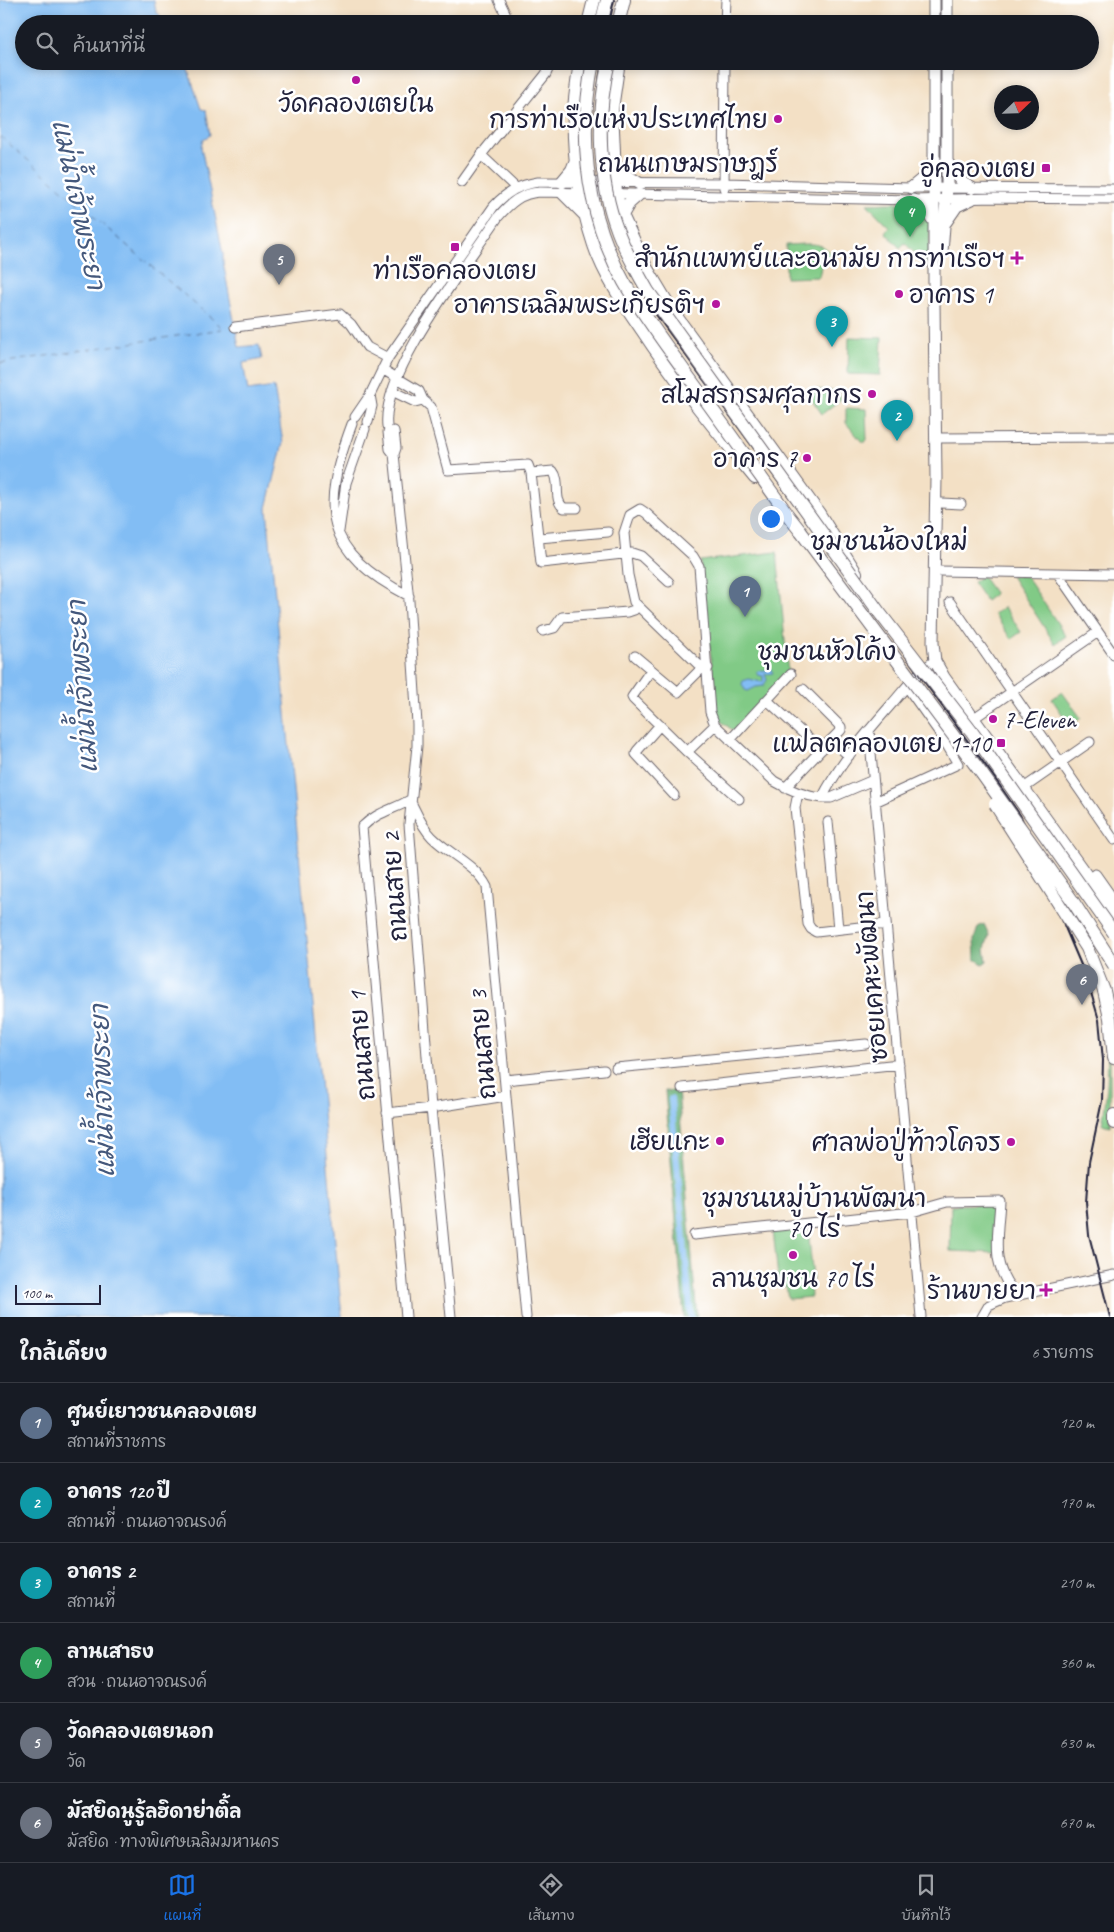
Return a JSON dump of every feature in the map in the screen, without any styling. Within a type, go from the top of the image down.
[{"type":"highway","points":[[590,15],[594,0]]},
{"type":"highway","points":[[603,15],[607,0]]},
{"type":"highway","points":[[620,15],[624,0]]},
{"type":"highway","points":[[629,15],[633,0]]},
{"type":"highway","points":[[579,70],[574,110],[576,160],[586,216],[594,246],[605,270],[628,310],[686,392],[760,484],[786,512]]},
{"type":"highway","points":[[592,70],[586,138],[592,196],[602,234],[624,282],[653,327],[786,512],[982,774],[1072,900],[1114,965]]},
{"type":"highway","points":[[608,70],[602,105],[603,165],[611,208],[618,230],[627,253],[648,291],[879,612],[972,732],[1114,933]]},
{"type":"highway","points":[[617,70],[612,109],[615,188],[622,215],[646,267],[673,312],[843,549],[879,612]]},
{"type":"highway","points":[[576,160],[562,187],[586,216]]},
{"type":"highway","points":[[613,160],[621,172],[639,189],[622,215]]},
{"type":"highway","points":[[982,774],[999,812],[1087,948],[1104,991],[1112,1027],[1114,1058]]},
{"type":"highway","points":[[1114,1115],[1114,1123]]},
{"type":"main road","points":[[934,0],[934,15]]},
{"type":"main road","points":[[947,0],[947,15]]},
{"type":"main road","points":[[934,70],[936,158],[941,194],[938,297],[941,503],[936,634],[937,659],[1086,874],[1114,919]]},
{"type":"main road","points":[[941,194],[948,163],[947,70]]},
{"type":"main road","points":[[911,188],[924,178],[936,158]]},
{"type":"main road","points":[[948,163],[972,193],[940,224],[934,302],[936,506],[933,643],[944,677],[1114,902]]},
{"type":"main road","points":[[913,200],[940,224]]},
{"type":"street","points":[[499,0],[506,15]]},
{"type":"street","points":[[726,0],[726,15]]},
{"type":"street","points":[[462,182],[480,156],[548,70]]},
{"type":"street","points":[[723,197],[725,183],[726,70]]},
{"type":"street","points":[[480,156],[516,188]]},
{"type":"street","name":"ถนนเกษมราษฎร์","points":[[371,394],[388,358],[494,206],[516,188],[538,182],[562,187],[639,189],[723,197],[913,200],[941,194],[1114,189]]},
{"type":"street","name":"ถนนเกษมราษฎร์","points":[[639,189],[725,183],[911,188],[941,194]]},
{"type":"street","name":"ถนนเกษมราษฎร์","points":[[391,428],[388,408],[397,378],[434,311],[505,209],[516,199],[532,193],[562,187]]},
{"type":"street","points":[[1078,189],[1078,199]]},
{"type":"street","name":"ถนนเกษมราษฎร์","points":[[972,193],[1078,199],[1114,199]]},
{"type":"street","points":[[235,326],[340,314],[351,324],[367,347],[388,358]]},
{"type":"street","points":[[382,369],[418,391],[423,400],[431,407],[434,413],[445,466],[448,470],[528,465],[531,473],[541,563],[625,554],[641,556],[669,582]]},
{"type":"street","points":[[392,391],[415,402],[423,400]]},
{"type":"street","points":[[371,394],[354,421],[340,458],[334,480],[333,512],[339,534],[346,549],[359,564],[387,585],[409,596]]},
{"type":"street","points":[[339,534],[346,483],[372,406],[371,394]]},
{"type":"street","name":"ถนนสาย 2","points":[[391,428],[396,448],[394,454],[409,596],[417,724],[417,746],[409,824],[431,1108],[451,1317]]},
{"type":"street","points":[[940,438],[1114,437]]},
{"type":"street","points":[[531,473],[553,471],[556,476],[558,502],[564,508],[576,508]]},
{"type":"street","points":[[941,503],[961,504]]},
{"type":"street","points":[[705,668],[634,602],[625,554],[624,533],[630,515],[640,509],[693,556],[699,566],[705,668],[710,712],[715,725],[774,781],[798,793],[830,798],[873,780]]},
{"type":"street","points":[[539,538],[608,532]]},
{"type":"street","points":[[939,571],[1114,574]]},
{"type":"street","points":[[1058,574],[1114,655]]},
{"type":"street","points":[[950,602],[1114,840]]},
{"type":"street","points":[[543,631],[554,628],[562,617],[628,612],[638,607]]},
{"type":"street","points":[[977,716],[1098,632]]},
{"type":"street","points":[[635,656],[678,692],[705,668]]},
{"type":"street","points":[[822,798],[834,775],[869,730],[922,670],[937,659]]},
{"type":"street","points":[[651,670],[632,698],[687,752],[739,799]]},
{"type":"street","points":[[730,740],[790,674]]},
{"type":"street","points":[[875,802],[958,764],[941,735],[907,687]]},
{"type":"street","points":[[785,788],[842,727],[802,689]]},
{"type":"street","points":[[767,700],[821,750]]},
{"type":"street","points":[[687,752],[715,725]]},
{"type":"street","points":[[660,726],[637,750],[636,754],[674,795]]},
{"type":"street","name":"ซอยเคหะพัฒนา","points":[[869,730],[921,1317]]},
{"type":"street","points":[[831,740],[849,756]]},
{"type":"street","points":[[1026,787],[1090,742]]},
{"type":"street","points":[[798,793],[794,808],[808,924],[816,932],[886,924]]},
{"type":"street","name":"ถนนสาย 3","points":[[410,800],[432,838],[472,869],[484,880],[487,887],[526,1317]]},
{"type":"street","name":"ถนนสาย 1","points":[[406,1317],[362,827],[379,813],[398,807],[410,800]]},
{"type":"street","points":[[828,822],[838,929]]},
{"type":"street","points":[[616,1068],[866,1044]]},
{"type":"street","points":[[682,1088],[899,1064]]},
{"type":"street","points":[[505,1080],[604,1070]]},
{"type":"street","points":[[387,1113],[506,1096]]},
{"type":"street","points":[[694,1235],[912,1212],[947,1202],[1000,1201],[997,1253],[999,1267],[1004,1280],[1018,1296]]},
{"type":"street","points":[[982,1317],[989,1305],[1005,1298],[1114,1276]]},
{"type":"green space","points":[[903,203],[916,206],[920,210],[930,223],[929,269],[905,243],[900,248],[885,232],[889,227],[867,204]]},
{"type":"green space","points":[[786,245],[819,245],[824,247],[831,256],[821,267],[819,277],[786,278]]},
{"type":"green space","points":[[849,337],[882,338],[880,375],[848,374]]},
{"type":"green space","points":[[812,389],[839,391],[841,399],[822,414],[808,394]]},
{"type":"green space","points":[[847,408],[866,409],[867,440],[865,442],[862,442],[846,423]]},
{"type":"green space","points":[[777,552],[788,674],[735,732],[718,719],[700,561]]},
{"type":"green space","points":[[982,576],[995,594],[986,601],[973,582]]},
{"type":"green space","points":[[1011,576],[1026,576],[1066,636],[1055,644]]},
{"type":"green space","points":[[1004,607],[1021,632],[1011,639],[994,614]]},
{"type":"green space","points":[[1062,692],[1081,718],[1070,726],[1052,699]]},
{"type":"green space","points":[[984,924],[989,935],[985,949],[987,961],[983,964],[975,959],[974,940],[978,927]]},
{"type":"green space","points":[[1104,1009],[1110,1063],[1110,1126],[1102,1124],[1108,1067],[1105,1024],[1102,1010]]},
{"type":"green space","points":[[678,1090],[697,1317],[684,1317],[665,1091]]},
{"type":"green space","points":[[998,1204],[996,1253],[950,1251],[951,1205]]},
{"type":"green space","name":"ลานชุมชน 70 ไร่","points":[[808,1227],[813,1280],[810,1281],[811,1297],[788,1299],[786,1286],[779,1287],[773,1230]]},
{"type":"water","name":"แม่น้ำเจ้าพระยา","points":[[0,0],[154,0],[156,12],[160,15],[15,15],[15,70],[188,70],[201,109],[206,110],[210,135],[203,140],[201,147],[223,254],[239,347],[259,345],[262,359],[243,363],[248,391],[274,387],[283,443],[267,508],[342,1317],[0,1317]]},
{"type":"water","points":[[770,668],[773,673],[765,674],[767,680],[763,686],[748,691],[745,690],[742,684],[743,681],[749,679],[761,682],[763,681],[763,676],[758,675],[756,672]]},
{"type":"waterway","points":[[671,1099],[691,1317]]},
{"type":"ferry route","points":[[0,136],[224,329]]},
{"type":"ferry route","points":[[0,363],[222,329]]},
{"type":"railway","points":[[611,15],[614,0]]},
{"type":"railway","points":[[601,70],[597,96],[596,130],[597,163],[602,194],[611,225],[638,285],[657,316],[991,773],[1020,815],[1036,848],[1064,925],[1087,979],[1099,1020],[1103,1060],[1102,1101],[1089,1162],[1086,1202],[1089,1235],[1110,1317]]},
{"type":"place","name":"วัดคลองเตยใน","points":[[356,80]]},
{"type":"place","name":"การท่าเรือแห่งประเทศไทย","points":[[778,119]]},
{"type":"place","name":"อู่คลองเตย","points":[[1046,168]]},
{"type":"place","name":"ลานเสาธง","points":[[910,237]]},
{"type":"place","name":"ท่าเรือคลองเตย","points":[[455,247]]},
{"type":"place","name":"สำนักแพทย์และอนามัย การท่าเรือฯ","points":[[1017,258]]},
{"type":"place","name":"วัดคลองเตยนอก","points":[[279,285]]},
{"type":"place","name":"อาคาร 1","points":[[899,294]]},
{"type":"place","name":"อาคารเฉลิมพระเกียรติฯ","points":[[716,304]]},
{"type":"place","name":"อาคาร 2","points":[[832,347]]},
{"type":"place","name":"สโมสรกรมศุลกากร","points":[[872,394]]},
{"type":"place","name":"อาคาร 120 ปี","points":[[897,441]]},
{"type":"place","name":"อาคาร 7","points":[[807,458]]},
{"type":"place","name":"ศูนย์เยาวชนคลองเตย","points":[[745,617]]},
{"type":"place","name":"7-Eleven","points":[[993,719]]},
{"type":"place","name":"แฟลตคลองเตย 1-10","points":[[1001,743]]},
{"type":"place","name":"มัสยิดนูรู้ลฮิดาย่าติ้ล","points":[[1082,1005]]},
{"type":"place","name":"เฮียแกะ","points":[[720,1141]]},
{"type":"place","name":"ศาลพ่อปู่ท้าวโคจร","points":[[1011,1142]]},
{"type":"place","name":"ลานชุมชน 70 ไร่","points":[[793,1255]]},
{"type":"place","name":"ร้านขายยา","points":[[1046,1290]]},
{"type":"district","name":"ชุมชนน้องใหม่","points":[[889,541]]},
{"type":"district","name":"ชุมชนหัวโค้ง","points":[[827,651]]},
{"type":"district","name":"ชุมชนหมู่บ้านพัฒนา 70 ไร่","points":[[814,1213]]}]
